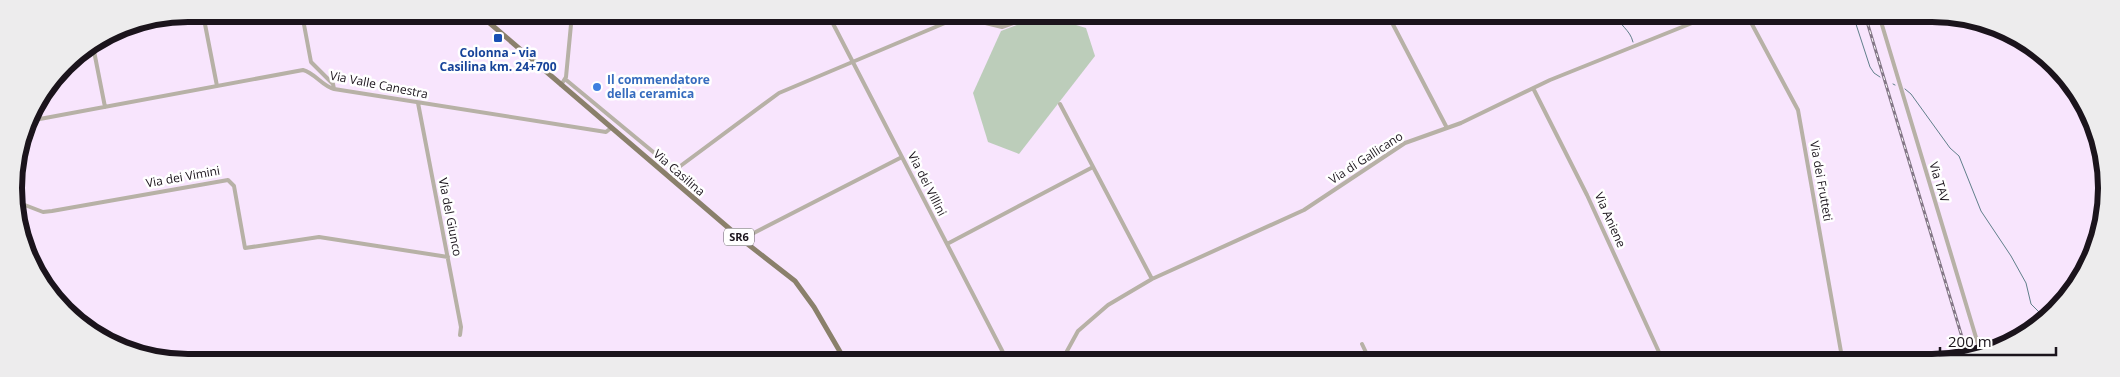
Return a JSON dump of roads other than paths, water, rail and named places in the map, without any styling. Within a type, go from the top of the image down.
[{"type":"main road","name":"Via Casilina","points":[[488,22],[742,240],[795,281],[814,307],[841,354]]},
{"type":"street","points":[[204,22],[216,86]]},
{"type":"street","points":[[304,22],[312,62],[333,84],[334,89]]},
{"type":"street","points":[[561,86],[566,78],[571,22]]},
{"type":"street","name":"Via dei Villini","points":[[832,22],[1004,354]]},
{"type":"street","points":[[566,78],[675,170],[778,94],[946,22]]},
{"type":"street","points":[[982,22],[998,27],[1016,22]]},
{"type":"street","points":[[1392,23],[1447,128]]},
{"type":"street","name":"Via di Gallicano","points":[[1064,354],[1072,340],[1097,313],[1152,279],[1300,212],[1401,146],[1447,128],[1533,88],[1687,23]]},
{"type":"street","name":"Via dei Frutteti","points":[[1751,23],[1797,108],[1841,354]]},
{"type":"street","name":"Via TAV","points":[[1882,23],[1979,347]]},
{"type":"street","points":[[95,51],[105,106]]},
{"type":"street","name":"Via Valle Canestra","points":[[38,119],[303,70],[310,73],[324,86],[334,89],[606,132],[611,128]]},
{"type":"street","name":"Via Aniene","points":[[1533,88],[1588,196],[1660,354]]},
{"type":"street","name":"Via del Giunco","points":[[418,103],[461,327],[460,335]]},
{"type":"street","points":[[1060,104],[1152,279]]},
{"type":"street","points":[[742,240],[902,157]]},
{"type":"street","points":[[947,244],[1093,167]]},
{"type":"street","name":"Via dei Vimini","points":[[23,204],[48,212],[228,180],[234,186],[245,248],[319,237],[448,257]]},
{"type":"street","points":[[1362,344],[1367,354]]},
{"type":"waterway","points":[[1621,23],[1630,34],[1633,42]]},
{"type":"waterway","points":[[1856,23],[1870,67],[1880,77]]},
{"type":"waterway","points":[[1905,89],[1911,94],[1950,148],[1959,156],[1981,211],[2011,256],[2026,283],[2031,304],[2040,314]]},
{"type":"railway","points":[[1867,23],[1966,351]]},
{"type":"place","name":"Colonna - via Casilina km. 24+700","points":[[498,38]]},
{"type":"place","name":"Il commendatore della ceramica","points":[[597,87]]}]
